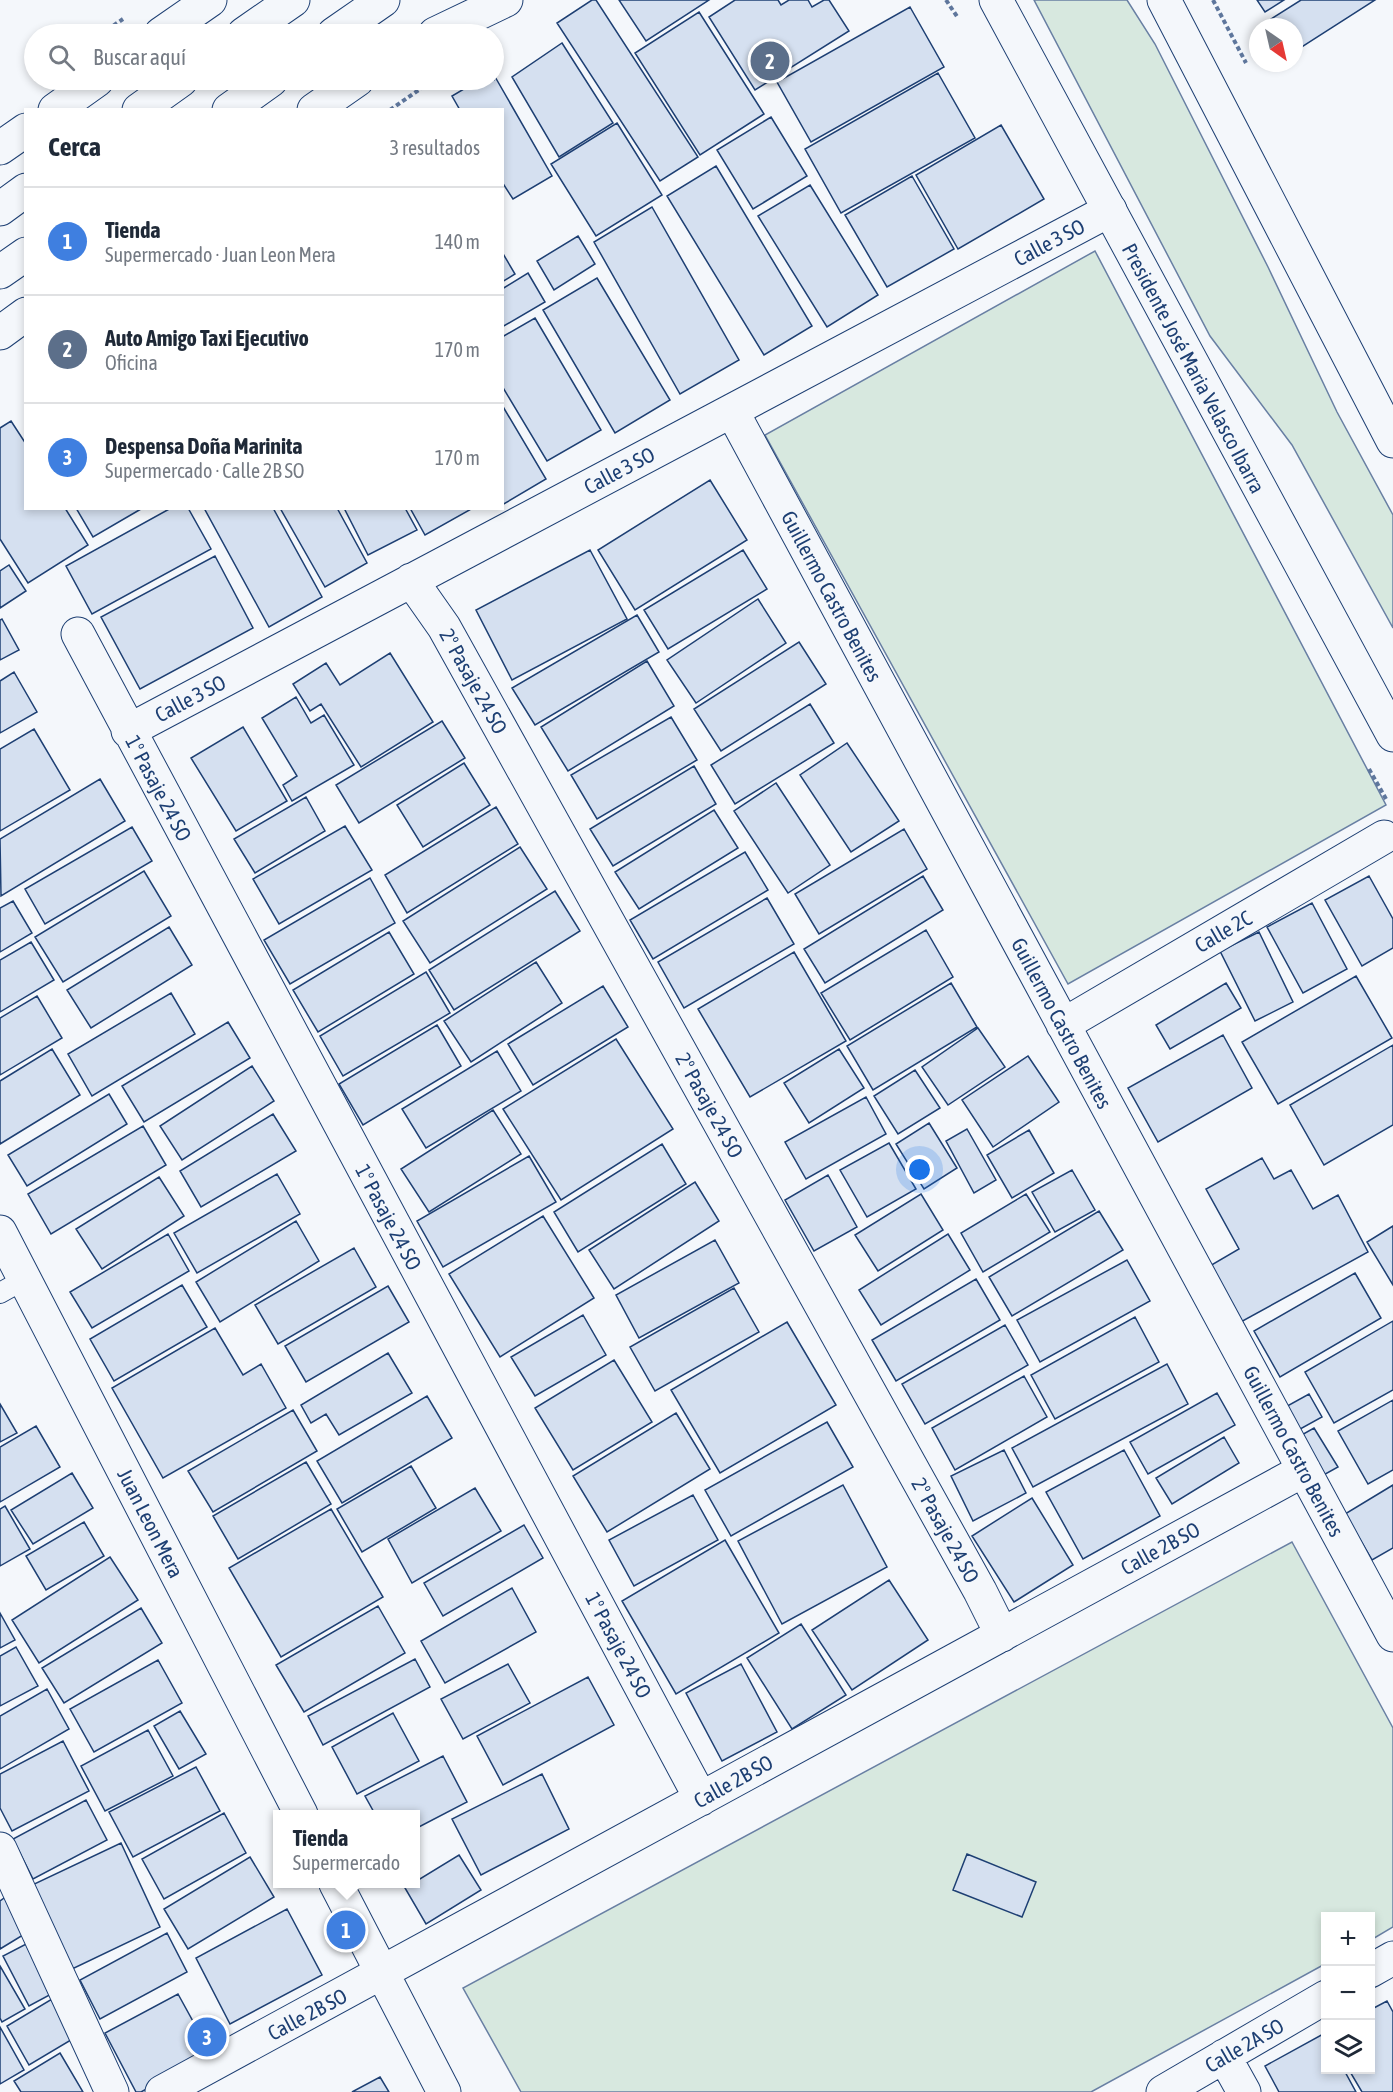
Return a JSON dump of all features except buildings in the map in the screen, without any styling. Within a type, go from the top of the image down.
[{"type":"street","points":[[175,24],[210,0]]},
{"type":"street","points":[[258,24],[293,0]]},
{"type":"street","points":[[348,24],[383,0]]},
{"type":"street","points":[[434,24],[468,0]]},
{"type":"street","points":[[456,24],[506,0]]},
{"type":"street","name":"Presidente José Maria Velasco Ibarra","points":[[996,0],[1224,426],[1393,735]]},
{"type":"street","points":[[1164,0],[1385,411],[1393,441]]},
{"type":"street","points":[[58,108],[83,90]]},
{"type":"street","points":[[142,108],[167,90]]},
{"type":"street","points":[[232,108],[257,90]]},
{"type":"street","points":[[317,108],[343,90]]},
{"type":"street","points":[[0,148],[24,131]]},
{"type":"street","points":[[0,209],[24,191]]},
{"type":"street","name":"Calle 3 SO","points":[[128,731],[1110,210]]},
{"type":"street","points":[[0,272],[24,255]]},
{"type":"street","points":[[0,333],[24,316]]},
{"type":"street","name":"Guillermo Castro Benites","points":[[732,411],[1393,1635]]},
{"type":"street","name":"2º Pasaje 24 SO","points":[[411,580],[444,627],[980,1591],[1002,1635]]},
{"type":"street","name":"1º Pasaje 24 SO","points":[[78,634],[701,1798]]},
{"type":"street","name":"Calle 2C","points":[[1063,1025],[1384,837]]},
{"type":"street","name":"Juan Leon Mera","points":[[0,1232],[12,1286],[298,1810]]},
{"type":"street","name":"Calle 2B SO","points":[[162,2092],[1304,1470]]},
{"type":"street","points":[[0,1849],[112,2092]]},
{"type":"street","points":[[338,1888],[444,2092]]},
{"type":"street","points":[[1375,1969],[1393,1958]]},
{"type":"street","name":"Calle 2A SO","points":[[1163,2092],[1321,2000]]},
{"type":"street","points":[[1224,2056],[1244,2092]]},
{"type":"path","points":[[393,108],[419,90]]},
{"type":"shaded area","points":[[1034,0],[1127,0],[1155,44],[1268,267],[1337,412],[1393,515],[1393,628],[1292,445],[1210,336]]},
{"type":"shaded area","points":[[1095,251],[1386,805],[1068,984],[765,435]]},
{"type":"shaded area","points":[[1292,1542],[1393,1728],[1393,1927],[1375,1938],[1375,1912],[1321,1912],[1321,1966],[1091,2092],[521,2092],[463,1988]]},
{"type":"place","name":"Auto Amigo Taxi Ejecutivo","points":[[770,61]]},
{"type":"place","name":"Tienda","points":[[346,1930]]},
{"type":"place","name":"Despensa Doña Marinita","points":[[207,2037]]}]
